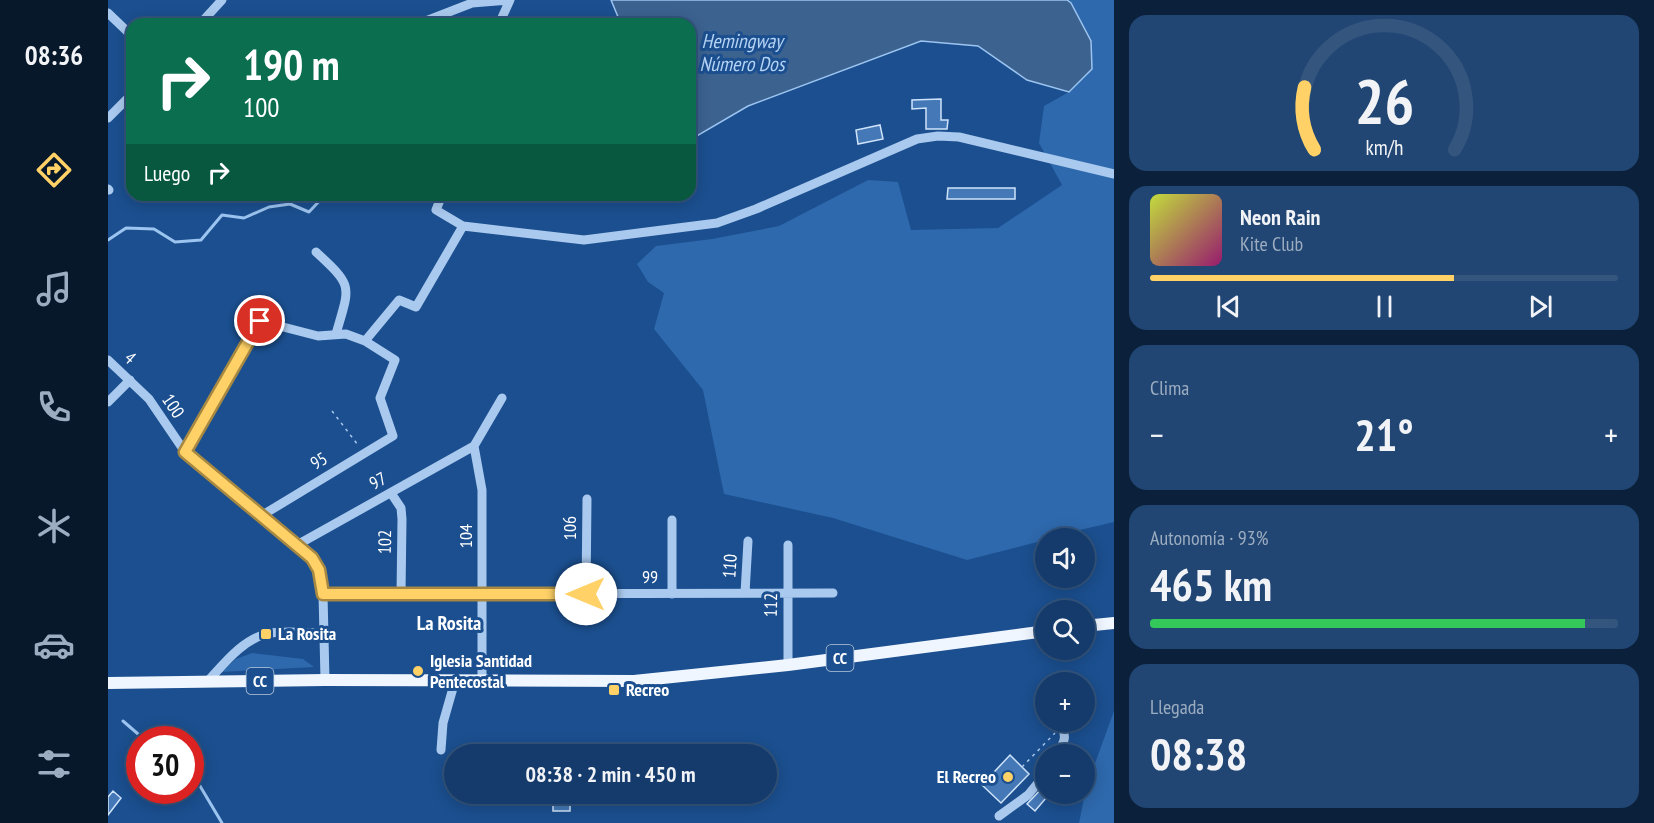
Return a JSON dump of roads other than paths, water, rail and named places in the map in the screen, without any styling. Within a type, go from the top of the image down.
[{"type":"main road","points":[[1095,625],[1114,623]]},
{"type":"main road","name":"CC","points":[[108,682],[634,681],[788,665],[1035,632]]},
{"type":"street","points":[[206,18],[222,0]]},
{"type":"street","points":[[433,18],[471,3],[509,0],[502,18]]},
{"type":"street","points":[[108,13],[126,30]]},
{"type":"street","points":[[108,118],[126,100]]},
{"type":"street","points":[[440,201],[436,210],[463,226],[584,240],[717,223],[756,209],[917,139],[939,136],[959,137],[1114,174]]},
{"type":"street","points":[[185,452],[260,321],[318,336],[346,334],[365,341],[399,300],[416,307],[463,226]]},
{"type":"street","points":[[316,252],[342,276],[348,294],[336,334]]},
{"type":"street","name":"95","points":[[261,516],[393,436],[380,398],[395,360],[365,341]]},
{"type":"street","name":"4","points":[[108,360],[130,380]]},
{"type":"street","points":[[108,402],[130,380]]},
{"type":"street","name":"100","points":[[130,380],[149,399],[185,452],[312,558],[319,570],[323,594],[322,633],[325,680]]},
{"type":"street","points":[[474,446],[502,398]]},
{"type":"street","name":"97","points":[[297,545],[474,446]]},
{"type":"street","name":"104","points":[[474,446],[482,490],[483,681]]},
{"type":"street","name":"102","points":[[391,493],[401,508],[401,594]]},
{"type":"street","name":"106","points":[[586,594],[587,500]]},
{"type":"street","points":[[672,520],[672,594]]},
{"type":"street","name":"110","points":[[744,593],[748,542]]},
{"type":"street","name":"112","points":[[788,545],[788,665]]},
{"type":"street","name":"99","points":[[323,594],[833,593]]},
{"type":"street","points":[[207,682],[232,655],[250,641],[266,634],[322,633]]},
{"type":"street","points":[[441,750],[443,723],[455,681]]},
{"type":"street","points":[[999,816],[1028,795],[1035,786]]},
{"type":"water","name":"Hemingway Número Dos","points":[[611,0],[1067,0],[1071,3],[1091,41],[1092,69],[1069,92],[1027,80],[978,46],[921,41],[748,106],[696,136],[696,18],[618,18]]},
{"type":"waterway","points":[[108,240],[126,228],[154,229],[175,242],[201,240],[222,215],[244,218],[269,207],[290,204],[309,212],[319,201]]},
{"type":"waterway","points":[[123,721],[129,726]]},
{"type":"waterway","points":[[204,793],[222,823]]},
{"type":"place","name":"La Rosita","points":[[266,634]]},
{"type":"place","name":"Iglesia Santidad Pentecostal","points":[[418,671]]},
{"type":"place","name":"Recreo","points":[[614,690]]},
{"type":"place","name":"El Recreo","points":[[1008,777]]},
{"type":"district","name":"La Rosita","points":[[449,623]]}]
